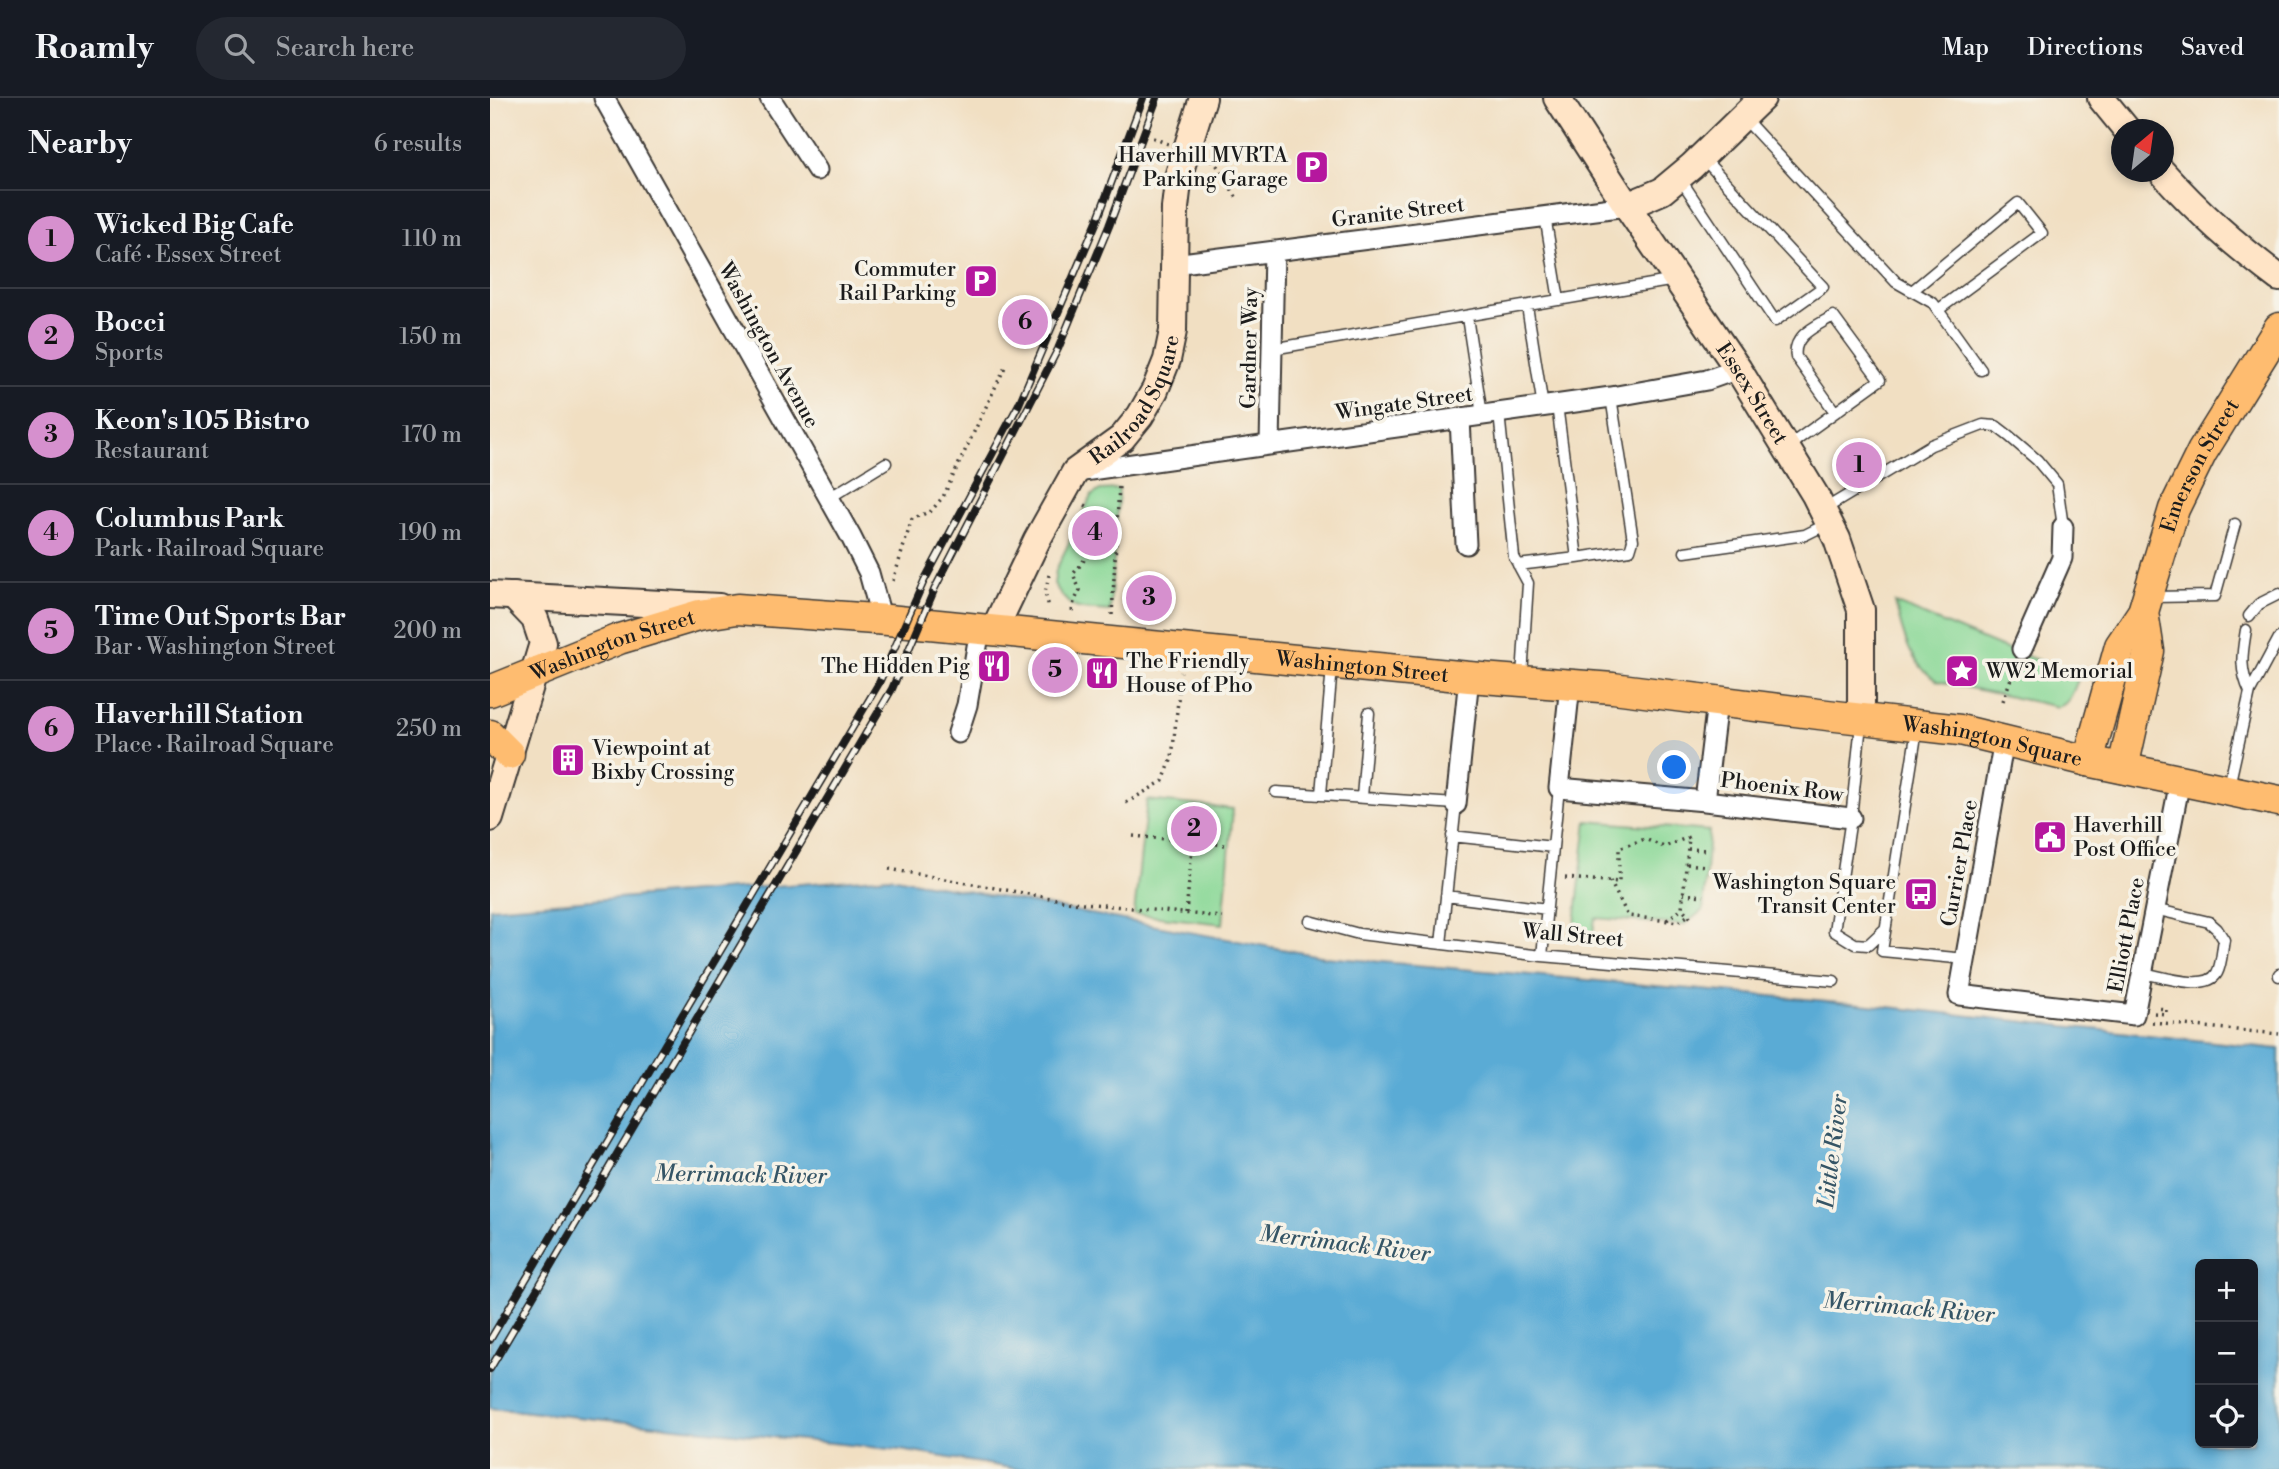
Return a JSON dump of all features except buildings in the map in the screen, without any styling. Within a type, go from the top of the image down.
[{"type":"main road","name":"Railroad Square","points":[[987,629],[1037,540],[1080,484],[1140,416],[1155,390],[1167,360],[1173,331],[1175,208],[1179,174],[1203,98]]},
{"type":"main road","name":"Essex Street","points":[[1557,98],[1738,369],[1826,516],[1837,539],[1861,610],[1861,719]]},
{"type":"main road","points":[[2101,98],[2118,119]]},
{"type":"main road","points":[[1627,206],[1662,191],[1755,103]]},
{"type":"main road","points":[[2171,182],[2204,218],[2279,278]]},
{"type":"main road","name":"Emerson Street","points":[[2088,761],[2120,646],[2145,604],[2174,509],[2186,482],[2279,328]]},
{"type":"main road","name":"Washington Street","points":[[502,596],[737,609],[987,629],[1469,677],[1613,688],[1861,719]]},
{"type":"main road","name":"Washington Street","points":[[502,596],[535,619],[543,643],[535,674]]},
{"type":"main road","name":"Emerson Street","points":[[2123,768],[2148,650],[2145,604]]},
{"type":"main road","name":"Washington Street","points":[[535,674],[662,624],[737,609]]},
{"type":"main road","points":[[490,691],[535,674]]},
{"type":"main road","points":[[490,818],[502,749],[535,674]]},
{"type":"main road","name":"Washington Square","points":[[1861,719],[1960,730],[2088,761],[2279,801]]},
{"type":"street","name":"Washington Avenue","points":[[604,98],[869,573],[882,620]]},
{"type":"street","points":[[770,98],[817,170]]},
{"type":"street","name":"Granite Street","points":[[1174,264],[1627,206]]},
{"type":"street","name":"Gardner Way","points":[[1269,445],[1274,251]]},
{"type":"street","name":"Wingate Street","points":[[1080,484],[1269,445],[1611,397],[1707,380],[1738,369]]},
{"type":"street","points":[[1460,418],[1466,544]]},
{"type":"street","points":[[2022,649],[2062,558],[2063,527]]},
{"type":"street","points":[[958,733],[987,629]]},
{"type":"street","points":[[1456,804],[1469,677]]},
{"type":"street","points":[[1559,788],[1570,685]]},
{"type":"street","points":[[1705,801],[1717,702]]},
{"type":"street","name":"Currier Place","points":[[2004,740],[1959,995],[2145,1015]]},
{"type":"street","name":"Elliott Place","points":[[2145,1015],[2143,973],[2180,781]]},
{"type":"street","name":"Phoenix Row","points":[[1559,788],[1851,818]]},
{"type":"lane","points":[[1755,103],[1896,282],[1934,303],[1981,370]]},
{"type":"lane","points":[[1678,177],[1775,321],[1823,287],[1702,156]]},
{"type":"lane","points":[[1912,291],[2018,203],[2042,233],[1938,310]]},
{"type":"lane","points":[[1545,216],[1559,300]]},
{"type":"lane","points":[[1272,349],[1677,279]]},
{"type":"lane","points":[[1527,306],[1550,406],[1577,558]]},
{"type":"lane","points":[[1787,447],[1880,380],[1833,316],[1799,338],[1795,348],[1796,357],[1835,412]]},
{"type":"lane","points":[[1468,317],[1490,414],[1514,557],[1528,583],[1522,681]]},
{"type":"lane","points":[[1518,565],[1630,550],[1633,540],[1611,397]]},
{"type":"lane","points":[[1685,552],[1805,535],[1826,516],[1931,445],[1983,425],[1996,426],[2009,436],[2037,460],[2057,484],[2063,527]]},
{"type":"lane","points":[[829,498],[886,463]]},
{"type":"lane","points":[[2145,604],[2215,596],[2235,524]]},
{"type":"lane","points":[[2249,616],[2259,604],[2279,594]]},
{"type":"lane","points":[[2246,630],[2241,657],[2242,675],[2250,692]]},
{"type":"lane","points":[[2228,790],[2250,692],[2279,638]]},
{"type":"lane","points":[[1321,794],[1332,663]]},
{"type":"lane","points":[[1362,797],[1369,713]]},
{"type":"lane","points":[[1861,719],[1851,818],[1834,931],[1855,944],[1868,945],[1885,929]]},
{"type":"lane","points":[[1917,725],[1882,951],[1966,959]]},
{"type":"lane","points":[[1542,956],[1559,788]]},
{"type":"lane","points":[[1276,792],[1456,804],[1441,944]]},
{"type":"lane","points":[[1452,836],[1553,847]]},
{"type":"lane","points":[[1446,896],[1547,909]]},
{"type":"lane","points":[[2143,973],[2201,984],[2217,973],[2224,940],[2209,922],[2154,909]]},
{"type":"lane","name":"Wall Street","points":[[1310,920],[1359,934],[1542,956],[1834,981]]},
{"type":"path","points":[[1153,138],[1215,162],[1238,200]]},
{"type":"path","points":[[891,586],[912,519],[931,511],[943,497],[1005,367]]},
{"type":"path","points":[[1072,611],[1073,602],[1080,590],[1073,574],[1083,562],[1092,542],[1088,531],[1094,513],[1092,509],[1081,504],[1080,484]]},
{"type":"path","points":[[1111,484],[1119,484],[1112,615]]},
{"type":"path","points":[[1049,607],[1045,593],[1053,565]]},
{"type":"path","points":[[2003,701],[2022,649]]},
{"type":"path","points":[[1126,803],[1163,781],[1172,758],[1181,666]]},
{"type":"path","points":[[1133,836],[1186,841],[1187,846],[1192,848],[1197,847],[1200,842],[1225,845]]},
{"type":"path","points":[[1550,876],[1619,882],[1619,848],[1645,839],[1664,847],[1689,837],[1682,908],[1666,920]]},
{"type":"path","points":[[1186,913],[1192,848]]},
{"type":"path","points":[[1688,849],[1708,850]]},
{"type":"path","points":[[1687,864],[1706,866]]},
{"type":"path","points":[[889,869],[1073,902],[1222,917]]},
{"type":"path","points":[[1609,881],[1628,916],[1678,922],[1691,917],[1682,908]]},
{"type":"path","points":[[1684,894],[1704,896]]},
{"type":"path","points":[[2145,1015],[2151,1012],[2166,1014],[2166,1009],[2145,1015]]},
{"type":"path","points":[[2145,1015],[2279,1034]]},
{"type":"green space","points":[[1119,489],[1110,611],[1077,608],[1066,600],[1054,584],[1056,570],[1091,496],[1100,490]]},
{"type":"green space","points":[[1895,603],[1998,646],[2080,675],[2072,694],[2058,707],[1937,681],[1913,656]]},
{"type":"green space","points":[[1147,800],[1233,809],[1223,924],[1134,914]]},
{"type":"green space","points":[[1587,821],[1709,831],[1703,910],[1684,925],[1595,918],[1593,934],[1574,932]]},
{"type":"water","points":[[890,877],[1325,957],[1851,1003],[2279,1049],[2279,1469],[1018,1469],[900,1450],[490,1408],[490,908]]},
{"type":"railway","points":[[490,1340],[879,683],[924,581],[1019,404],[1097,221],[1143,98]]},
{"type":"railway","points":[[490,1369],[892,689],[935,588],[1058,349],[1109,226],[1157,98]]},
{"type":"place","name":"Haverhill MVRTA Parking Garage","points":[[1312,167]]},
{"type":"place","name":"Commuter Rail Parking","points":[[981,281]]},
{"type":"place","name":"Haverhill Station","points":[[1025,322]]},
{"type":"place","name":"Wicked Big Cafe","points":[[1859,465]]},
{"type":"place","name":"Columbus Park","points":[[1095,533]]},
{"type":"place","name":"Keon's 105 Bistro","points":[[1149,598]]},
{"type":"place","name":"The Hidden Pig","points":[[994,666]]},
{"type":"place","name":"Time Out Sports Bar","points":[[1055,670]]},
{"type":"place","name":"WW2 Memorial","points":[[1962,671]]},
{"type":"place","name":"The Friendly House of Pho","points":[[1102,673]]},
{"type":"place","name":"Viewpoint at Bixby Crossing","points":[[568,760]]},
{"type":"place","name":"Bocci","points":[[1194,829]]},
{"type":"place","name":"Haverhill Post Office","points":[[2050,837]]},
{"type":"place","name":"Washington Square Transit Center","points":[[1921,894]]},
{"type":"water label","name":"Little River","points":[[1832,1151]]},
{"type":"water label","name":"Merrimack River","points":[[741,1174]]},
{"type":"water label","name":"Merrimack River","points":[[1345,1243]]},
{"type":"water label","name":"Merrimack River","points":[[1909,1307]]}]
